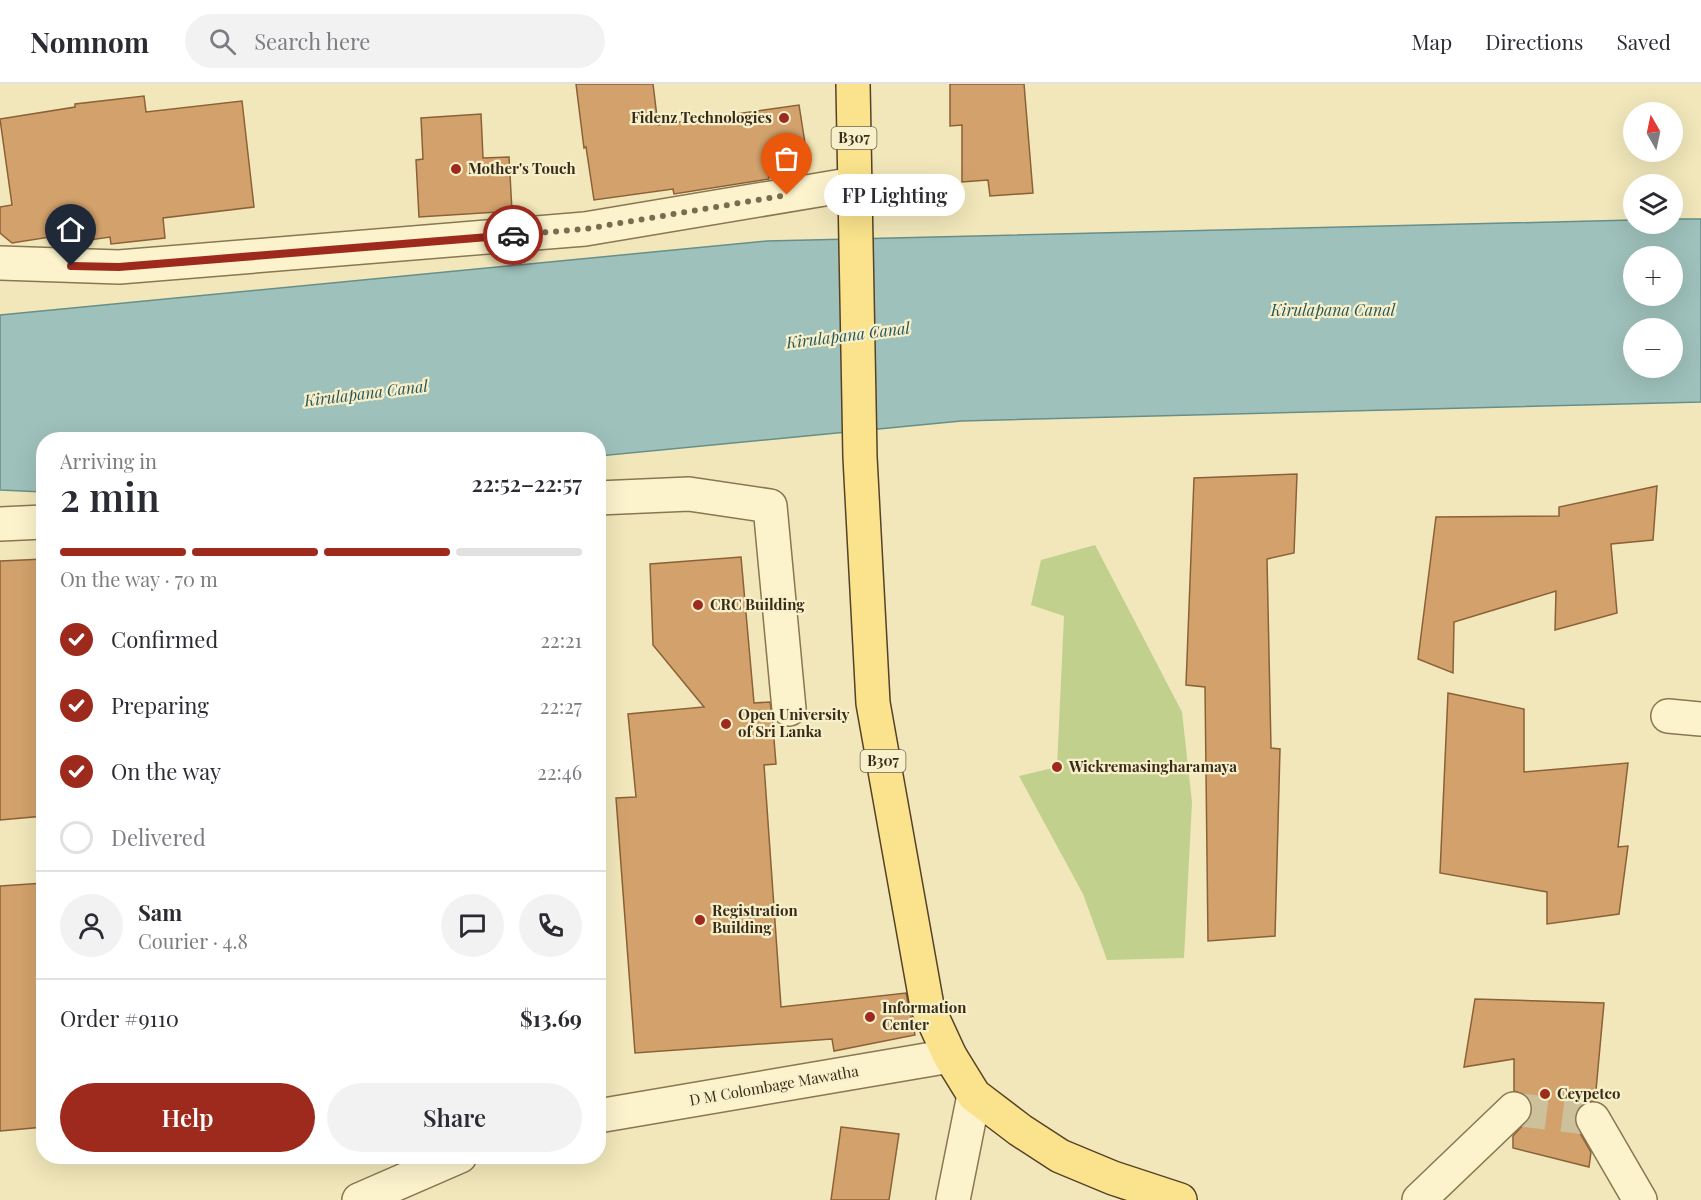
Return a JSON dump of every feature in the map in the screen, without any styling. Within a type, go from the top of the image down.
[{"type":"main road","name":"B307","points":[[853,84],[860,457],[873,703],[927,1006],[950,1056],[975,1095],[1020,1130],[1060,1156],[1113,1179],[1180,1200]]},
{"type":"street","points":[[0,263],[119,267],[585,229],[855,188]]},
{"type":"street","points":[[606,498],[689,494],[770,506],[789,709]]},
{"type":"street","points":[[0,524],[36,522]]},
{"type":"street","points":[[1668,716],[1701,718]]},
{"type":"street","name":"D M Colombage Mawatha","points":[[606,1115],[950,1056]]},
{"type":"street","points":[[953,1200],[975,1095]]},
{"type":"street","points":[[1419,1200],[1514,1109]]},
{"type":"street","points":[[1593,1119],[1640,1200]]},
{"type":"street","points":[[359,1200],[442,1164]]},
{"type":"green space","points":[[1095,545],[1182,712],[1192,802],[1184,958],[1107,960],[1083,894],[1019,776],[1057,767],[1064,616],[1031,605],[1041,560]]},
{"type":"water","name":"Kirulapana Canal","points":[[1683,219],[1701,219],[1701,402],[961,421],[606,455],[606,432],[36,432],[36,492],[0,490],[0,315],[767,241],[1623,220],[1623,234],[1683,234]]},
{"type":"building","points":[[576,84],[653,84],[658,125],[799,105],[808,162],[767,168],[769,179],[674,194],[673,189],[594,200],[586,147],[584,148]]},
{"type":"building","points":[[950,84],[1024,84],[1033,193],[990,196],[988,180],[962,182],[962,125],[950,126]]},
{"type":"building","points":[[144,96],[146,112],[242,101],[254,207],[163,218],[165,238],[111,244],[110,237],[76,242],[75,233],[12,243],[0,233],[0,207],[12,205],[0,119],[75,107],[75,104]]},
{"type":"building","points":[[481,114],[483,158],[509,157],[512,211],[419,217],[416,160],[423,159],[421,118]]},
{"type":"building","points":[[1297,474],[1294,553],[1267,559],[1271,748],[1280,749],[1275,936],[1208,941],[1205,687],[1186,685],[1194,478]]},
{"type":"building","points":[[1657,486],[1653,540],[1611,544],[1617,613],[1555,630],[1556,591],[1454,622],[1453,673],[1418,659],[1436,517],[1559,516],[1559,507]]},
{"type":"building","points":[[741,557],[754,703],[770,702],[772,715],[776,764],[764,765],[781,1007],[906,993],[915,1035],[834,1051],[832,1039],[635,1053],[616,798],[636,797],[628,714],[704,707],[653,645],[650,564]]},
{"type":"building","points":[[36,559],[36,817],[0,820],[0,561]]},
{"type":"building","points":[[1448,693],[1524,709],[1524,772],[1628,763],[1618,847],[1628,846],[1619,914],[1547,924],[1547,892],[1440,873]]},
{"type":"building","points":[[36,884],[36,1128],[0,1131],[0,886]]},
{"type":"building","points":[[1475,999],[1604,1003],[1595,1101],[1583,1103],[1577,1109],[1574,1118],[1591,1152],[1589,1167],[1513,1148],[1513,1136],[1532,1115],[1532,1104],[1527,1096],[1514,1091],[1514,1059],[1464,1067]]},
{"type":"building","points":[[841,1127],[899,1134],[889,1200],[831,1200]]},
{"type":"tunnel","points":[[1514,1109],[1593,1119]]},
{"type":"way so far","points":[[513,235],[585,229],[787,195]]},
{"type":"place","name":"Fidenz Technologies","points":[[784,118]]},
{"type":"place","name":"Mother's Touch","points":[[456,169]]},
{"type":"place","name":"FP Lighting","points":[[787,195]]},
{"type":"place","name":"CRC Building","points":[[698,605]]},
{"type":"place","name":"Open University of Sri Lanka","points":[[726,724]]},
{"type":"place","name":"Wickremasingharamaya","points":[[1057,767]]},
{"type":"place","name":"Registration Building","points":[[700,920]]},
{"type":"place","name":"Information Center","points":[[870,1017]]},
{"type":"place","name":"Ceypetco","points":[[1545,1094]]},
{"type":"route","points":[[71,266],[119,267],[513,235]]}]
